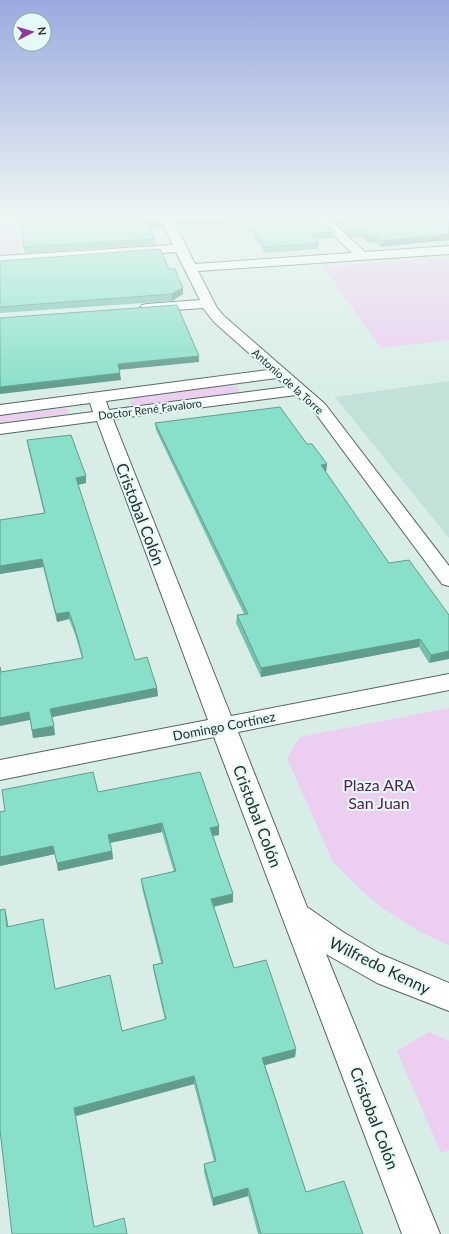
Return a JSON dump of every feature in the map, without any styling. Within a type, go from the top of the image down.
[{"type":"street","name":"Antonio de la Torre","points":[[193,274],[207,304],[219,319],[319,406],[449,580]]},
{"type":"street","points":[[134,309],[207,304]]},
{"type":"street","name":"Doctor René Favaloro","points":[[0,429],[99,406],[280,373]]},
{"type":"street","name":"Doctor René Favaloro","points":[[0,410],[99,406],[300,390]]},
{"type":"street","name":"Cristobal Colón","points":[[99,406],[224,726],[295,914],[421,1234]]},
{"type":"street","name":"Domingo Cortínez","points":[[0,770],[449,682]]},
{"type":"street","name":"Wilfredo Kenny","points":[[295,914],[322,936],[345,951],[402,979],[449,996]]},
{"type":"shaded area","points":[[449,381],[449,538],[335,397]]},
{"type":"green space","points":[[328,274],[449,274],[449,340],[381,348]]},
{"type":"green space","points":[[227,385],[237,386],[239,391],[140,406],[130,403],[137,397]]},
{"type":"green space","points":[[63,408],[69,409],[69,413],[0,423],[0,416]]},
{"type":"green space","name":"Plaza ARA San Juan","points":[[449,708],[449,945],[422,933],[381,907],[362,891],[333,862],[287,758],[300,737]]},
{"type":"green space","points":[[429,1032],[449,1041],[449,1150],[441,1153],[397,1051]]},
{"type":"building","points":[[0,274],[177,274],[183,288],[172,294],[0,307]]},
{"type":"building","points":[[177,305],[199,356],[118,364],[120,373],[0,387],[0,318]]},
{"type":"building","points":[[280,407],[307,444],[312,444],[327,464],[321,465],[389,563],[409,560],[449,615],[449,651],[431,655],[420,639],[261,668],[237,615],[248,614],[155,423]]},
{"type":"building","points":[[71,435],[86,476],[76,478],[135,660],[147,657],[157,688],[50,709],[54,726],[32,730],[29,712],[0,718],[0,667],[1,672],[83,658],[69,612],[56,614],[42,559],[0,566],[0,520],[45,513],[27,440]]},
{"type":"building","points":[[93,772],[98,792],[200,772],[219,826],[210,828],[233,894],[211,899],[234,968],[266,960],[296,1049],[262,1058],[306,1192],[344,1181],[363,1234],[261,1234],[248,1188],[213,1198],[204,1164],[216,1161],[194,1076],[74,1108],[94,1227],[124,1218],[127,1234],[12,1234],[0,1130],[0,910],[5,909],[7,927],[43,919],[55,989],[110,975],[122,1031],[166,1019],[153,965],[163,963],[141,879],[176,871],[162,823],[108,835],[112,851],[57,863],[53,846],[0,857],[0,812],[5,811],[2,790]]}]
